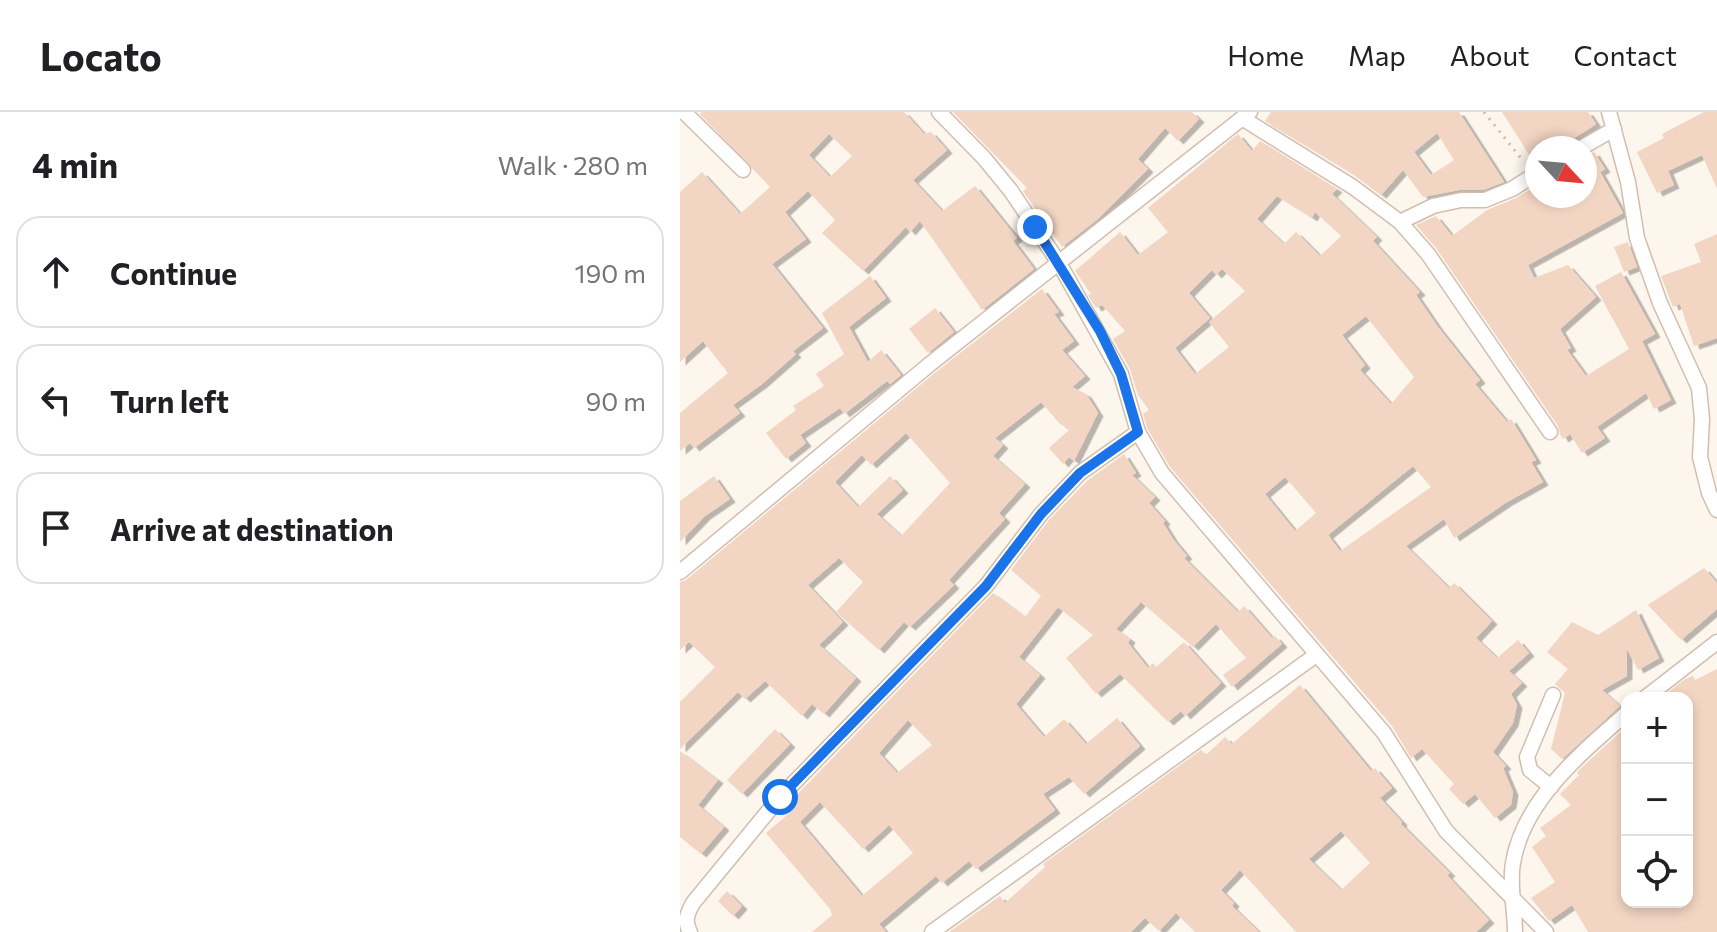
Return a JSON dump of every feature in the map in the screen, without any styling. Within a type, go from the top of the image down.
[{"type":"street","points":[[684,112],[743,170]]},
{"type":"street","points":[[939,112],[1011,191],[1059,263],[1100,331],[1121,374],[1138,432],[1162,473],[1384,733],[1446,831],[1546,932]]},
{"type":"street","points":[[1609,112],[1628,182],[1637,238],[1660,303],[1699,388],[1702,419],[1700,457],[1709,493],[1717,510]]},
{"type":"street","points":[[680,572],[930,364],[1246,115],[1400,222],[1428,254],[1550,432]]},
{"type":"street","points":[[1597,139],[1614,129]]},
{"type":"street","points":[[1400,222],[1433,206],[1461,200],[1485,200],[1525,181]]},
{"type":"street","points":[[690,932],[686,925],[687,913],[693,903],[780,797],[986,586],[1041,514],[1070,483],[1138,432]]},
{"type":"street","points":[[1653,692],[1717,642]]},
{"type":"street","points":[[932,932],[1316,655]]},
{"type":"street","points":[[1551,787],[1530,770],[1526,762],[1553,695]]},
{"type":"street","points":[[1515,932],[1512,866],[1523,827],[1535,804],[1621,719]]},
{"type":"path","points":[[1484,112],[1525,162]]},
{"type":"building","points":[[904,112],[924,134],[931,132],[947,150],[913,180],[942,211],[975,186],[1017,238],[1013,241],[1034,269],[982,310],[920,221],[910,232],[906,227],[863,271],[822,233],[835,220],[808,191],[785,212],[806,239],[772,264],[823,328],[793,351],[796,354],[762,384],[733,405],[740,413],[694,448],[690,443],[680,451],[680,413],[728,373],[703,341],[680,362],[680,192],[702,172],[740,214],[770,187],[700,114]],"holes":[[[829,134],[852,156],[830,177],[809,155]]]},
{"type":"building","points":[[953,112],[1192,112],[1199,119],[1178,141],[1165,128],[1138,159],[1148,169],[1099,218],[1062,247],[1023,191],[1027,188]]},
{"type":"building","points":[[1271,112],[1459,112],[1504,182],[1483,190],[1459,190],[1423,197],[1403,170],[1381,195],[1350,172],[1265,121]],"holes":[[[1437,133],[1454,160],[1431,175],[1414,152]]]},
{"type":"building","points":[[1502,112],[1588,112],[1596,124],[1578,136],[1525,136],[1525,148]]},
{"type":"building","points":[[1704,112],[1717,112],[1717,189],[1702,155],[1668,171],[1674,185],[1657,193],[1637,152],[1664,138],[1662,134]]},
{"type":"building","points":[[1238,134],[1252,151],[1260,141],[1337,189],[1332,194],[1377,237],[1373,241],[1420,292],[1416,295],[1480,380],[1475,384],[1507,422],[1511,419],[1536,460],[1531,462],[1543,482],[1454,538],[1444,519],[1406,546],[1449,588],[1454,583],[1492,621],[1476,638],[1497,658],[1518,640],[1529,653],[1509,671],[1522,683],[1511,694],[1517,705],[1513,723],[1493,752],[1506,766],[1503,768],[1513,792],[1511,805],[1495,818],[1475,794],[1463,804],[1449,789],[1454,784],[1422,749],[1411,758],[1392,726],[1170,467],[1147,428],[1143,414],[1149,410],[1138,395],[1130,369],[1113,339],[1125,331],[1102,305],[1096,308],[1088,295],[1091,294],[1075,271],[1120,232],[1138,255],[1168,232],[1148,208]],"holes":[[[1277,196],[1312,218],[1315,212],[1341,236],[1320,256],[1296,232],[1284,244],[1257,219]],[[1222,269],[1245,291],[1209,322],[1229,347],[1195,374],[1175,348],[1210,318],[1189,293],[1212,270],[1216,275]],[[1366,316],[1414,377],[1391,404],[1360,370],[1365,365],[1342,335]],[[1413,466],[1431,487],[1340,551],[1328,535]],[[1285,477],[1316,513],[1295,531],[1265,494]]]},
{"type":"building","points":[[1597,157],[1605,169],[1600,172],[1623,213],[1528,265],[1534,278],[1568,265],[1596,297],[1560,329],[1571,348],[1567,350],[1586,376],[1629,349],[1595,286],[1621,272],[1655,334],[1642,341],[1671,400],[1654,409],[1646,393],[1597,427],[1605,438],[1582,453],[1570,434],[1563,439],[1558,426],[1436,248],[1416,225],[1436,216],[1452,236],[1487,210],[1525,192],[1525,208],[1597,208]]},
{"type":"building","points":[[1717,234],[1717,338],[1694,346],[1680,304],[1673,307],[1661,276],[1701,262],[1694,244]]},
{"type":"building","points":[[1628,242],[1637,267],[1624,272],[1614,247]]},
{"type":"building","points":[[870,276],[886,298],[849,327],[868,362],[881,350],[901,375],[890,384],[887,381],[844,414],[840,408],[800,435],[806,443],[786,459],[766,433],[796,410],[793,406],[824,386],[816,374],[844,354],[822,313]]},
{"type":"building","points":[[1042,289],[1059,312],[1054,314],[1074,341],[1062,350],[1085,376],[1072,387],[1086,394],[1098,413],[1074,461],[1069,457],[1063,464],[1049,448],[1070,429],[1060,424],[1041,402],[995,438],[1003,445],[993,456],[1025,484],[999,513],[1005,519],[949,580],[954,585],[910,627],[904,622],[879,650],[836,612],[863,582],[839,558],[808,585],[843,622],[819,645],[856,678],[824,714],[812,704],[802,716],[765,681],[745,699],[738,692],[680,749],[680,702],[715,667],[689,642],[680,650],[680,582]],"holes":[[[906,433],[950,483],[901,536],[877,514],[903,490],[890,476],[858,507],[835,482],[862,455],[871,465]]]},
{"type":"building","points":[[935,308],[954,332],[928,353],[909,329]]},
{"type":"building","points":[[1124,454],[1136,473],[1132,475],[1155,497],[1149,503],[1165,521],[1163,523],[1173,539],[1187,556],[1184,558],[1238,612],[1244,606],[1272,638],[1275,636],[1282,644],[1232,687],[1223,675],[1246,658],[1216,624],[1193,647],[1141,602],[1116,629],[1130,639],[1128,643],[1148,668],[1153,663],[1156,667],[1184,642],[1221,683],[1185,716],[1181,711],[1168,722],[1120,674],[1096,694],[1066,658],[1093,635],[1058,607],[1019,657],[1040,675],[1016,704],[1044,737],[1064,719],[1086,744],[1117,718],[1140,746],[1084,794],[1069,777],[1043,794],[1055,810],[976,869],[969,861],[942,883],[936,876],[879,924],[886,932],[812,932],[832,915],[830,909],[766,833],[794,809],[788,804],[993,593],[1025,617],[1041,596],[1011,570],[1049,520],[1087,481]],"holes":[[[908,720],[932,745],[897,773],[879,753]],[[820,802],[863,849],[889,825],[913,853],[862,896],[800,822]]]},
{"type":"building","points":[[714,476],[730,499],[705,516],[680,542],[680,501]]},
{"type":"building","points":[[1704,568],[1717,583],[1717,609],[1681,640],[1648,605]]},
{"type":"building","points":[[1636,610],[1659,658],[1638,670],[1627,649],[1627,676],[1602,690],[1620,706],[1562,759],[1551,749],[1565,693],[1555,684],[1568,669],[1547,652],[1572,622],[1598,635]]},
{"type":"building","points":[[1717,669],[1717,932],[1588,932],[1572,905],[1549,921],[1531,898],[1555,882],[1532,847],[1546,836],[1540,828],[1571,805],[1560,794],[1579,775],[1580,769],[1621,731],[1621,908],[1693,908],[1693,692],[1669,692],[1685,679],[1693,676],[1695,680]]},
{"type":"building","points":[[1300,685],[1371,771],[1375,768],[1392,788],[1380,798],[1489,920],[1476,932],[1296,932],[1240,870],[1221,890],[1234,903],[1232,906],[1259,932],[1195,932],[1176,913],[1159,931],[1145,918],[1131,932],[949,932],[1000,896],[1005,903],[1045,867],[1043,864],[1201,750],[1206,755],[1225,737],[1232,744]],"holes":[[[1341,831],[1370,863],[1341,890],[1309,859]]]},
{"type":"building","points":[[775,729],[790,744],[742,794],[727,780]]},
{"type":"building","points":[[680,751],[718,780],[698,805],[724,827],[701,854],[680,837]]},
{"type":"building","points":[[727,891],[742,906],[733,916],[718,901]]},
{"type":"route","points":[[780,797],[986,586],[1041,514],[1080,473],[1138,432],[1121,374],[1100,331],[1035,227]]}]
